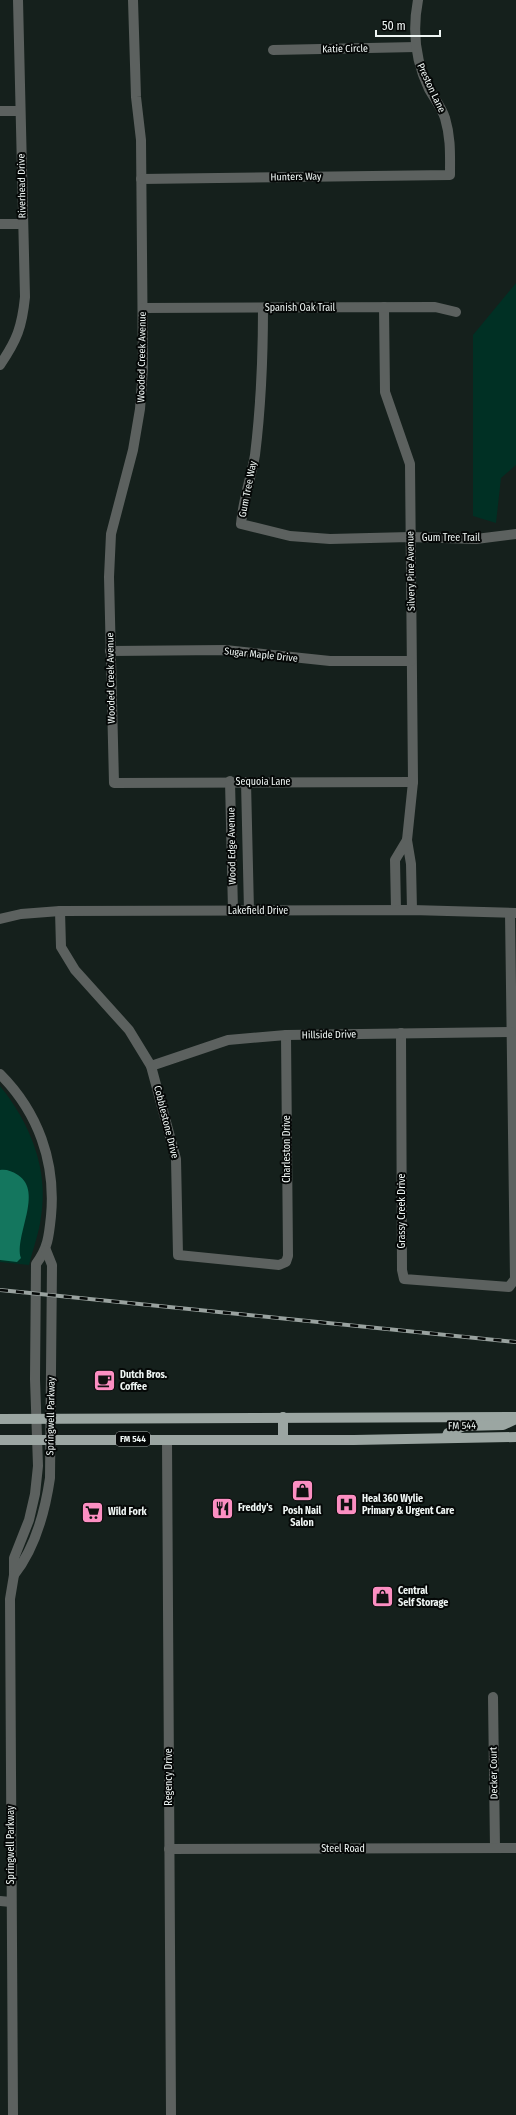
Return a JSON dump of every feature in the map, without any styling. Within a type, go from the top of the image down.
[{"type":"main road","name":"FM 544","points":[[0,1419],[283,1417],[516,1418]]},
{"type":"main road","points":[[283,1417],[283,1440]]},
{"type":"main road","points":[[446,1438],[448,1433],[464,1426],[503,1425],[516,1418]]},
{"type":"main road","name":"FM 544","points":[[0,1440],[283,1440],[516,1437]]},
{"type":"street","name":"Riverhead Drive","points":[[0,365],[3,354],[22,324],[25,297],[18,0]]},
{"type":"street","name":"Wooded Creek Avenue","points":[[114,783],[109,577],[111,534],[133,450],[140,409],[144,368],[141,179],[133,0]]},
{"type":"street","name":"Preston Lane","points":[[418,0],[414,22],[418,62],[429,89],[445,116],[451,142],[450,175]]},
{"type":"street","name":"Katie Circle","points":[[273,50],[416,47]]},
{"type":"street","points":[[0,111],[20,111]]},
{"type":"street","name":"Hunters Way","points":[[141,179],[450,175]]},
{"type":"street","points":[[0,224],[23,224]]},
{"type":"street","name":"Silvery Pine Avenue","points":[[384,307],[385,392],[410,464],[413,782],[407,840],[411,864],[412,910]]},
{"type":"street","name":"Spanish Oak Trail","points":[[143,308],[435,307],[456,312]]},
{"type":"street","name":"Gum Tree Way","points":[[263,308],[261,408],[253,466],[243,504],[241,524],[290,536],[330,539],[410,537]]},
{"type":"street","name":"Gum Tree Trail","points":[[410,537],[476,539],[516,534]]},
{"type":"street","name":"Sugar Maple Drive","points":[[110,651],[225,650],[330,661],[411,661]]},
{"type":"street","name":"Wood Edge Avenue","points":[[230,782],[233,911]]},
{"type":"street","name":"Wood Edge Avenue","points":[[246,782],[249,911]]},
{"type":"street","name":"Sequoia Lane","points":[[114,783],[413,782]]},
{"type":"street","name":"Silvery Pine Avenue","points":[[396,910],[395,860],[407,840]]},
{"type":"street","name":"Lakefield Drive","points":[[0,919],[21,914],[60,911],[412,910],[513,913]]},
{"type":"street","name":"Cobblestone Drive","points":[[60,911],[61,947],[75,970],[129,1030],[151,1066],[176,1159],[178,1255],[279,1265],[286,1262]]},
{"type":"street","points":[[511,1032],[513,913]]},
{"type":"street","name":"Hillside Drive","points":[[151,1066],[228,1040],[286,1035],[511,1032]]},
{"type":"street","name":"Grassy Creek Drive","points":[[401,1034],[402,1270],[404,1279],[509,1287],[515,1279],[511,1032]]},
{"type":"street","name":"Charleston Drive","points":[[286,1035],[288,1256],[286,1262]]},
{"type":"street","name":"Springwell Parkway","points":[[0,1074],[28,1108],[46,1148],[51,1171],[53,1201],[46,1250],[36,1264],[35,1320],[38,1466],[35,1494],[29,1520],[14,1558],[14,1575],[10,1600],[13,2115]]},
{"type":"street","name":"Springwell Parkway","points":[[14,1575],[24,1563],[40,1527],[46,1504],[50,1478],[53,1320],[52,1265],[46,1250]]},
{"type":"street","points":[[35,1320],[53,1320]]},
{"type":"street","name":"Regency Drive","points":[[167,1440],[171,2115]]},
{"type":"street","name":"Decker Court","points":[[493,1697],[495,1848]]},
{"type":"street","name":"Steel Road","points":[[170,1849],[516,1848]]},
{"type":"street","points":[[0,1902],[11,1902]]},
{"type":"shaded area","points":[[516,283],[516,465],[501,478],[496,523],[473,516],[473,335]]},
{"type":"shaded area","points":[[0,1086],[11,1100],[28,1131],[35,1147],[42,1181],[43,1199],[41,1217],[29,1265],[0,1262]]},
{"type":"shaded area","points":[[0,1170],[14,1172],[18,1175],[25,1183],[28,1192],[29,1203],[21,1238],[21,1258],[17,1262],[0,1260]]},
{"type":"railway","points":[[0,1290],[516,1342]]},
{"type":"place","name":"Dutch Bros. Coffee","points":[[105,1381]]},
{"type":"place","name":"Posh Nail Salon","points":[[302,1491]]},
{"type":"place","name":"Heal 360 Wylie Primary & Urgent Care","points":[[346,1505]]},
{"type":"place","name":"Freddy's","points":[[222,1508]]},
{"type":"place","name":"Wild Fork","points":[[92,1512]]},
{"type":"place","name":"Central Self Storage","points":[[383,1597]]}]
